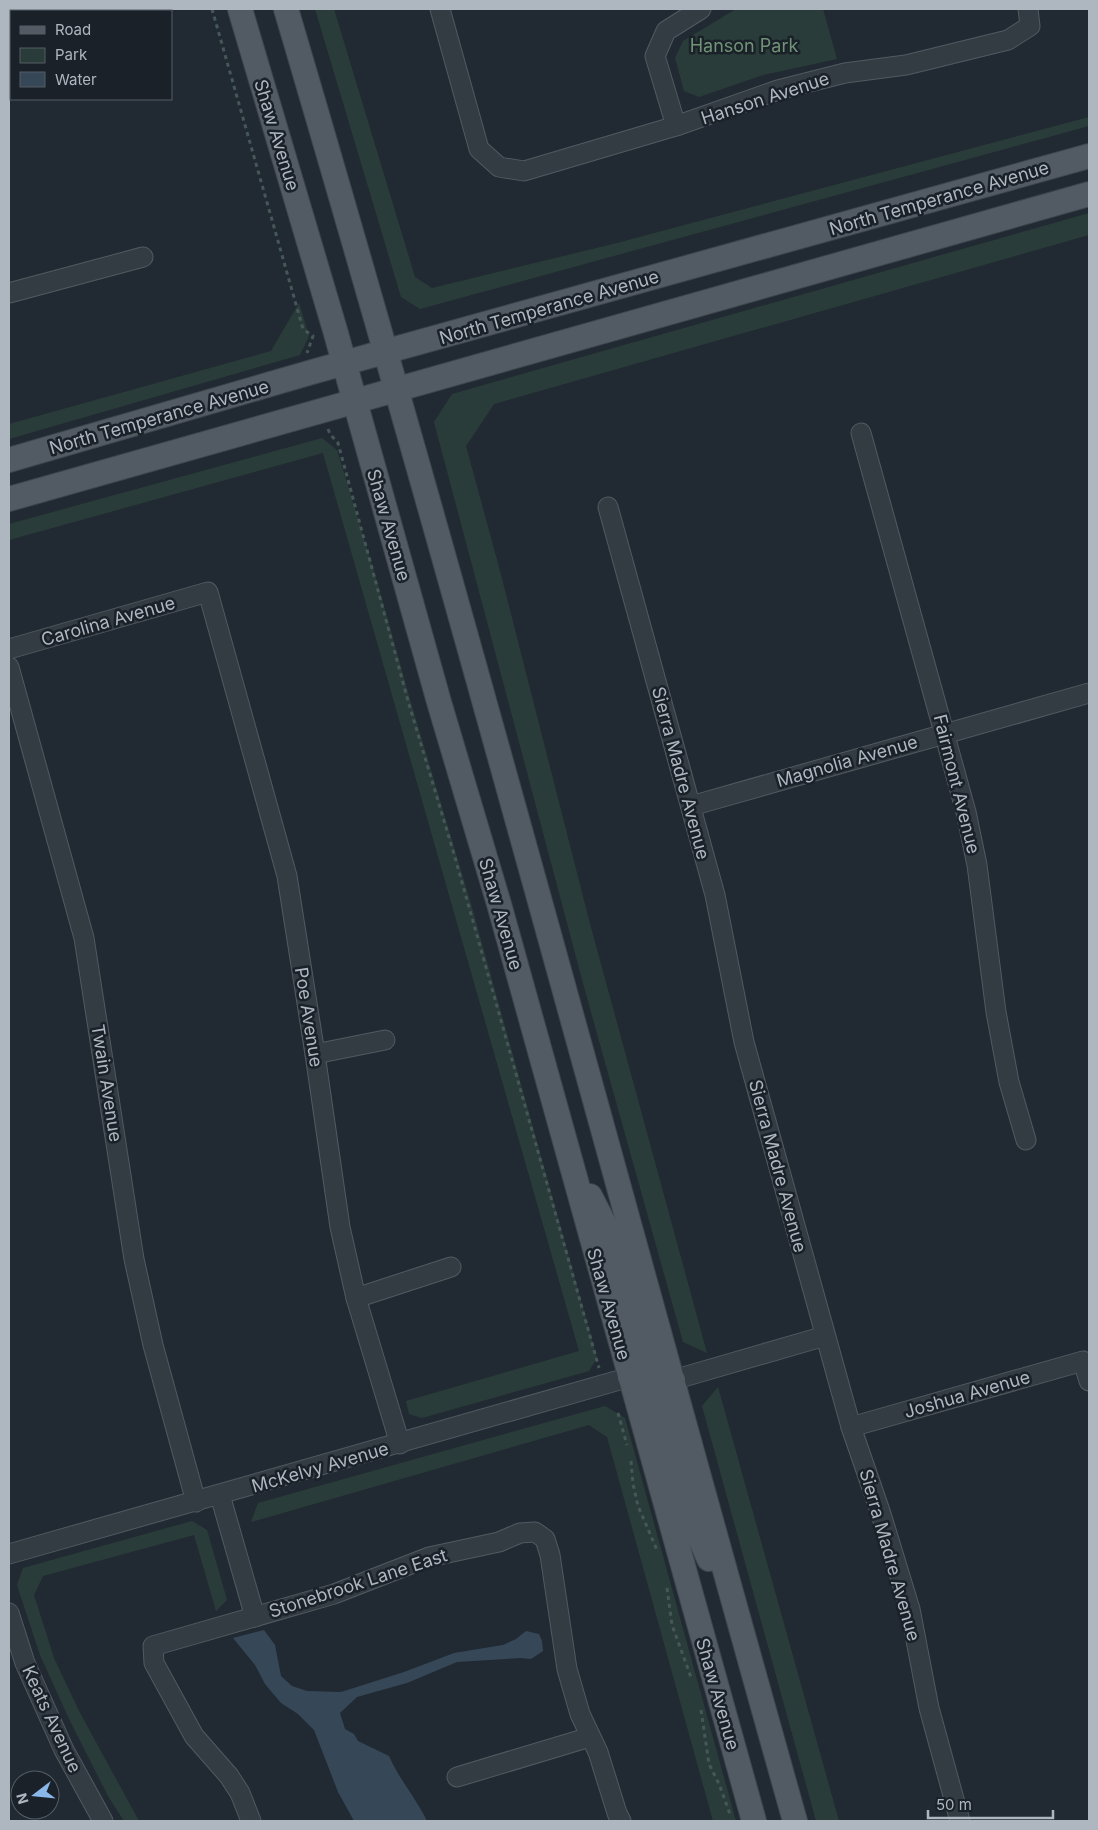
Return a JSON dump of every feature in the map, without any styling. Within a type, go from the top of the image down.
[{"type":"main road","name":"Shaw Avenue","points":[[240,9],[499,904],[754,1821]]},
{"type":"main road","points":[[286,9],[397,390],[795,1821]]},
{"type":"main road","name":"North Temperance Avenue","points":[[9,460],[386,352],[1089,156]]},
{"type":"main road","name":"North Temperance Avenue","points":[[9,499],[1089,194]]},
{"type":"main road","points":[[566,1148],[610,1234],[644,1352],[649,1363],[656,1370],[673,1380]]},
{"type":"main road","points":[[630,1377],[640,1376],[652,1387],[657,1395],[697,1532],[735,1610]]},
{"type":"street","name":"Hanson Avenue","points":[[440,9],[479,148],[499,167],[524,171],[676,126],[788,88],[845,73],[906,65],[1008,40],[1029,17]]},
{"type":"street","points":[[676,126],[655,56],[666,31],[701,9]]},
{"type":"street","points":[[9,293],[143,257]]},
{"type":"street","name":"Fairmont Avenue","points":[[861,433],[966,812],[977,865],[996,1012],[1009,1082],[1026,1140]]},
{"type":"street","name":"Sierra Madre Avenue","points":[[608,507],[715,895],[744,1042],[851,1426],[881,1514],[910,1609],[929,1708],[960,1821]]},
{"type":"street","name":"Carolina Avenue","points":[[9,649],[208,592]]},
{"type":"street","name":"Poe Avenue","points":[[208,592],[287,876],[340,1227],[356,1298],[400,1444]]},
{"type":"street","name":"Twain Avenue","points":[[9,667],[84,938],[134,1259],[153,1345],[196,1502]]},
{"type":"street","name":"Magnolia Avenue","points":[[691,806],[1089,693]]},
{"type":"street","points":[[315,1054],[385,1040]]},
{"type":"street","points":[[356,1298],[451,1267]]},
{"type":"street","points":[[673,1380],[825,1336]]},
{"type":"street","name":"Joshua Avenue","points":[[851,1426],[1083,1361],[1089,1381]]},
{"type":"street","name":"McKelvy Avenue","points":[[9,1554],[630,1377]]},
{"type":"street","points":[[220,1495],[255,1617]]},
{"type":"street","name":"Stonebrook Lane East","points":[[251,1821],[240,1793],[229,1776],[194,1736],[154,1663],[153,1646],[334,1594],[429,1556],[499,1542],[520,1533],[535,1532],[545,1539],[550,1555],[567,1669],[580,1714],[590,1737]]},
{"type":"street","name":"Keats Avenue","points":[[9,1613],[26,1663],[64,1750],[103,1821]]},
{"type":"street","points":[[457,1777],[590,1737],[598,1752],[616,1814],[620,1821]]},
{"type":"path","points":[[212,9],[303,329],[313,336]]},
{"type":"path","points":[[338,443],[406,691],[460,873],[598,1367]]},
{"type":"path","points":[[617,1407],[632,1462],[633,1484],[638,1506],[658,1554]]},
{"type":"path","points":[[666,1584],[672,1625],[694,1685]]},
{"type":"path","points":[[701,1708],[708,1764],[719,1784],[732,1821]]},
{"type":"green space","points":[[315,9],[334,9],[415,277],[432,288],[617,243],[1089,117],[1089,126],[420,309],[401,297]]},
{"type":"green space","name":"Hanson Park","points":[[736,9],[823,9],[837,59],[763,75],[699,97],[684,91],[675,58],[683,41]]},
{"type":"green space","points":[[1089,213],[1089,235],[494,404],[466,446],[499,567],[589,920],[707,1353],[683,1342],[584,987],[434,422],[452,394]]},
{"type":"green space","points":[[299,303],[309,336],[300,355],[9,439],[9,424],[271,351]]},
{"type":"green space","points":[[322,438],[337,450],[377,581],[471,904],[597,1358],[589,1371],[422,1418],[409,1414],[406,1401],[579,1351],[323,453],[9,540],[9,524]]},
{"type":"green space","points":[[718,1387],[839,1821],[816,1821],[702,1406]]},
{"type":"green space","points":[[605,1406],[625,1418],[736,1821],[713,1821],[607,1437],[589,1425],[251,1522],[258,1503]]},
{"type":"green space","points":[[192,1521],[207,1530],[227,1600],[216,1611],[194,1535],[43,1576],[34,1595],[54,1658],[79,1711],[139,1821],[124,1821],[108,1796],[70,1721],[40,1655],[17,1585],[23,1568]]},
{"type":"water","points":[[264,1630],[275,1645],[281,1676],[292,1686],[307,1691],[341,1692],[404,1672],[454,1653],[503,1645],[516,1639],[526,1631],[539,1634],[543,1651],[531,1659],[457,1662],[407,1683],[357,1697],[340,1713],[345,1729],[354,1734],[358,1741],[389,1756],[427,1821],[354,1821],[338,1792],[314,1730],[298,1714],[281,1703],[265,1684],[255,1665],[233,1638]]}]
